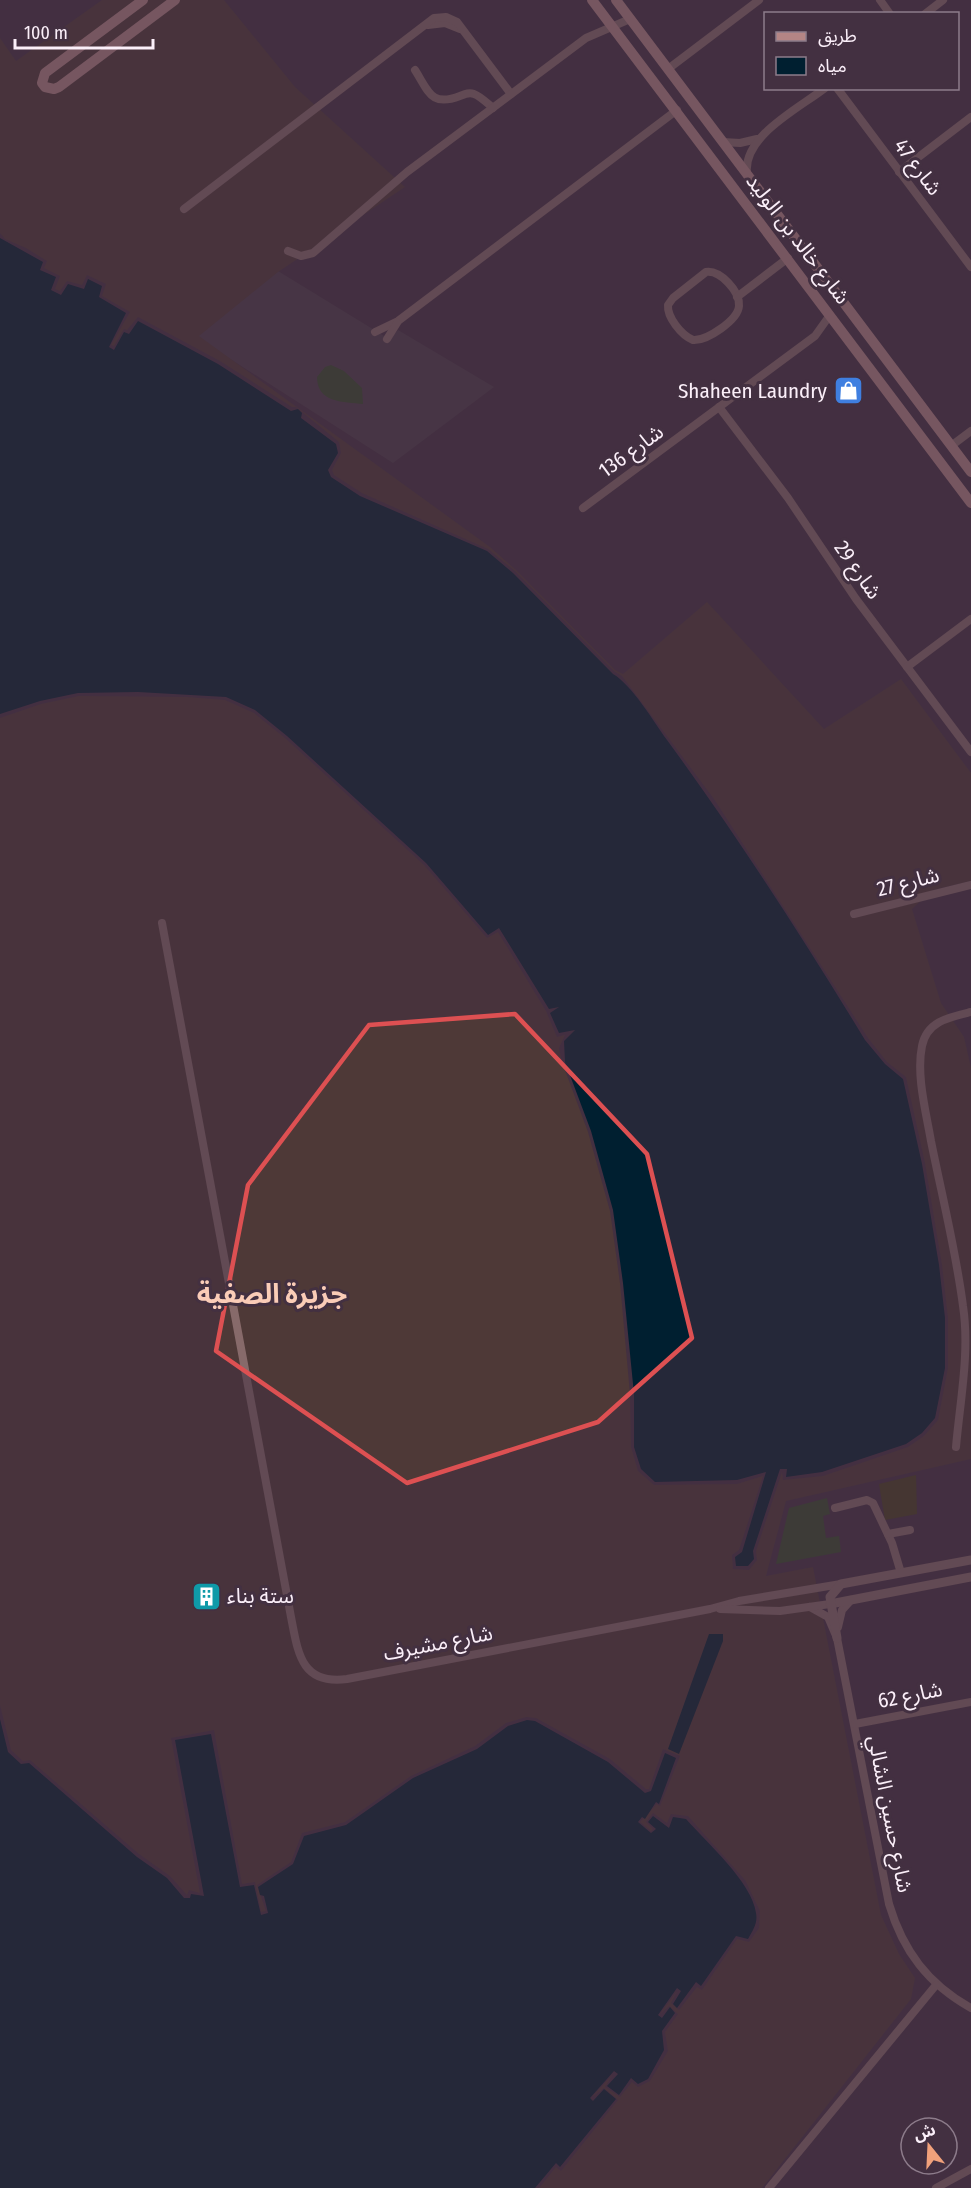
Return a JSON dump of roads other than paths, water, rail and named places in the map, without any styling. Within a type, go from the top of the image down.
[{"type":"main road","points":[[143,0],[45,73],[42,83],[45,87],[50,89],[59,87],[175,0]]},
{"type":"main road","name":"شارع خالد بن الوليد","points":[[592,0],[971,503]]},
{"type":"main road","name":"شارع خالد بن الوليد","points":[[616,0],[971,472]]},
{"type":"main road","points":[[856,350],[867,349],[872,340]]},
{"type":"main road","points":[[873,370],[876,360],[887,360]]},
{"type":"street","points":[[668,69],[759,0]]},
{"type":"street","points":[[928,12],[943,0]]},
{"type":"street","points":[[184,209],[434,18],[446,17],[457,22],[511,94]]},
{"type":"street","points":[[288,251],[301,256],[314,253],[407,172],[586,38],[630,19]]},
{"type":"street","points":[[415,70],[431,96],[439,101],[447,101],[468,93],[474,94],[493,108]]},
{"type":"street","points":[[723,142],[740,143],[757,139],[822,90]]},
{"type":"street","name":"شارع 47","points":[[838,90],[971,267]]},
{"type":"street","points":[[375,332],[398,321],[677,110]]},
{"type":"street","points":[[899,172],[970,119]]},
{"type":"street","points":[[747,174],[748,156],[757,139]]},
{"type":"street","points":[[737,297],[788,258]]},
{"type":"street","points":[[706,272],[719,274],[737,297],[739,307],[734,317],[707,337],[698,340],[684,335],[667,309],[673,297],[706,272]]},
{"type":"street","name":"شارع 136","points":[[583,508],[815,336],[831,315]]},
{"type":"street","points":[[387,339],[398,321]]},
{"type":"street","name":"شارع 136","points":[[815,336],[840,328]]},
{"type":"street","name":"شارع 29","points":[[719,407],[788,498],[844,583],[971,752]]},
{"type":"street","points":[[951,446],[971,431]]},
{"type":"street","points":[[907,667],[971,619]]},
{"type":"street","name":"شارع 27","points":[[854,914],[971,885]]},
{"type":"street","name":"شارع مشيرف","points":[[162,923],[276,1540],[301,1660],[309,1671],[321,1678],[334,1681],[710,1609],[739,1601],[971,1560]]},
{"type":"street","points":[[956,1447],[965,1348],[963,1308],[927,1117],[922,1057],[926,1035],[934,1025],[943,1019],[970,1012]]},
{"type":"street","points":[[835,1508],[870,1501],[888,1534],[901,1574]]},
{"type":"street","points":[[888,1534],[910,1530]]},
{"type":"street","name":"شارع مشيرف","points":[[710,1609],[780,1611],[830,1604],[971,1576]]},
{"type":"street","points":[[837,1638],[830,1604],[832,1592],[841,1584]]},
{"type":"street","name":"شارع حسين الشالي","points":[[837,1638],[839,1616],[851,1600]]},
{"type":"street","name":"شارع حسين الشالي","points":[[810,1607],[828,1617],[837,1638],[894,1920],[908,1950],[936,1985],[971,2008]]},
{"type":"street","name":"شارع 62","points":[[855,1724],[971,1702]]},
{"type":"street","points":[[769,2188],[936,1985]]},
{"type":"street","points":[[936,2188],[971,2169]]},
{"type":"water","points":[[0,238],[43,262],[40,270],[56,277],[51,290],[61,295],[68,284],[84,289],[88,279],[102,286],[99,297],[126,313],[109,347],[114,350],[124,332],[129,334],[138,321],[218,364],[291,411],[298,409],[302,413],[301,418],[336,444],[338,453],[328,470],[331,477],[360,496],[487,551],[513,573],[635,695],[745,851],[865,1040],[885,1064],[903,1079],[922,1164],[939,1265],[945,1318],[945,1368],[935,1418],[922,1433],[906,1444],[822,1472],[786,1477],[787,1469],[780,1469],[753,1551],[754,1559],[748,1566],[736,1566],[735,1557],[742,1552],[766,1472],[737,1480],[655,1482],[641,1469],[634,1447],[634,1394],[613,1210],[591,1131],[565,1062],[564,1041],[575,1030],[559,1033],[550,1013],[559,1007],[549,1009],[499,928],[488,935],[426,863],[287,736],[255,710],[226,697],[138,692],[78,693],[40,701],[0,714]]},
{"type":"water","points":[[709,1634],[723,1634],[723,1641],[679,1754],[668,1749]]},
{"type":"water","points":[[0,1719],[8,1752],[21,1764],[29,1763],[137,1857],[167,1878],[184,1898],[190,1898],[191,1894],[204,1896],[175,1740],[211,1734],[240,1887],[254,1885],[261,1915],[268,1913],[264,1896],[260,1895],[258,1887],[293,1864],[304,1836],[346,1825],[413,1778],[477,1749],[508,1726],[527,1720],[535,1721],[608,1762],[645,1793],[651,1791],[665,1753],[676,1758],[659,1804],[656,1802],[645,1819],[642,1817],[638,1822],[651,1833],[656,1829],[648,1822],[653,1816],[669,1828],[673,1817],[686,1819],[727,1863],[746,1888],[753,1901],[756,1923],[748,1939],[736,1936],[701,1986],[696,1982],[677,2008],[673,2004],[681,1991],[677,1988],[658,2015],[662,2018],[670,2007],[675,2013],[662,2031],[664,2050],[648,2079],[638,2084],[631,2078],[619,2095],[607,2086],[618,2074],[614,2071],[590,2098],[593,2101],[604,2089],[616,2099],[560,2167],[556,2163],[535,2188],[0,2188]]},
{"type":"place","name":"Shaheen Laundry","points":[[848,391]]},
{"type":"place","name":"ستة بناء","points":[[206,1596]]},
{"type":"district","name":"جزيرة الصفية","points":[[272,1294]]}]
